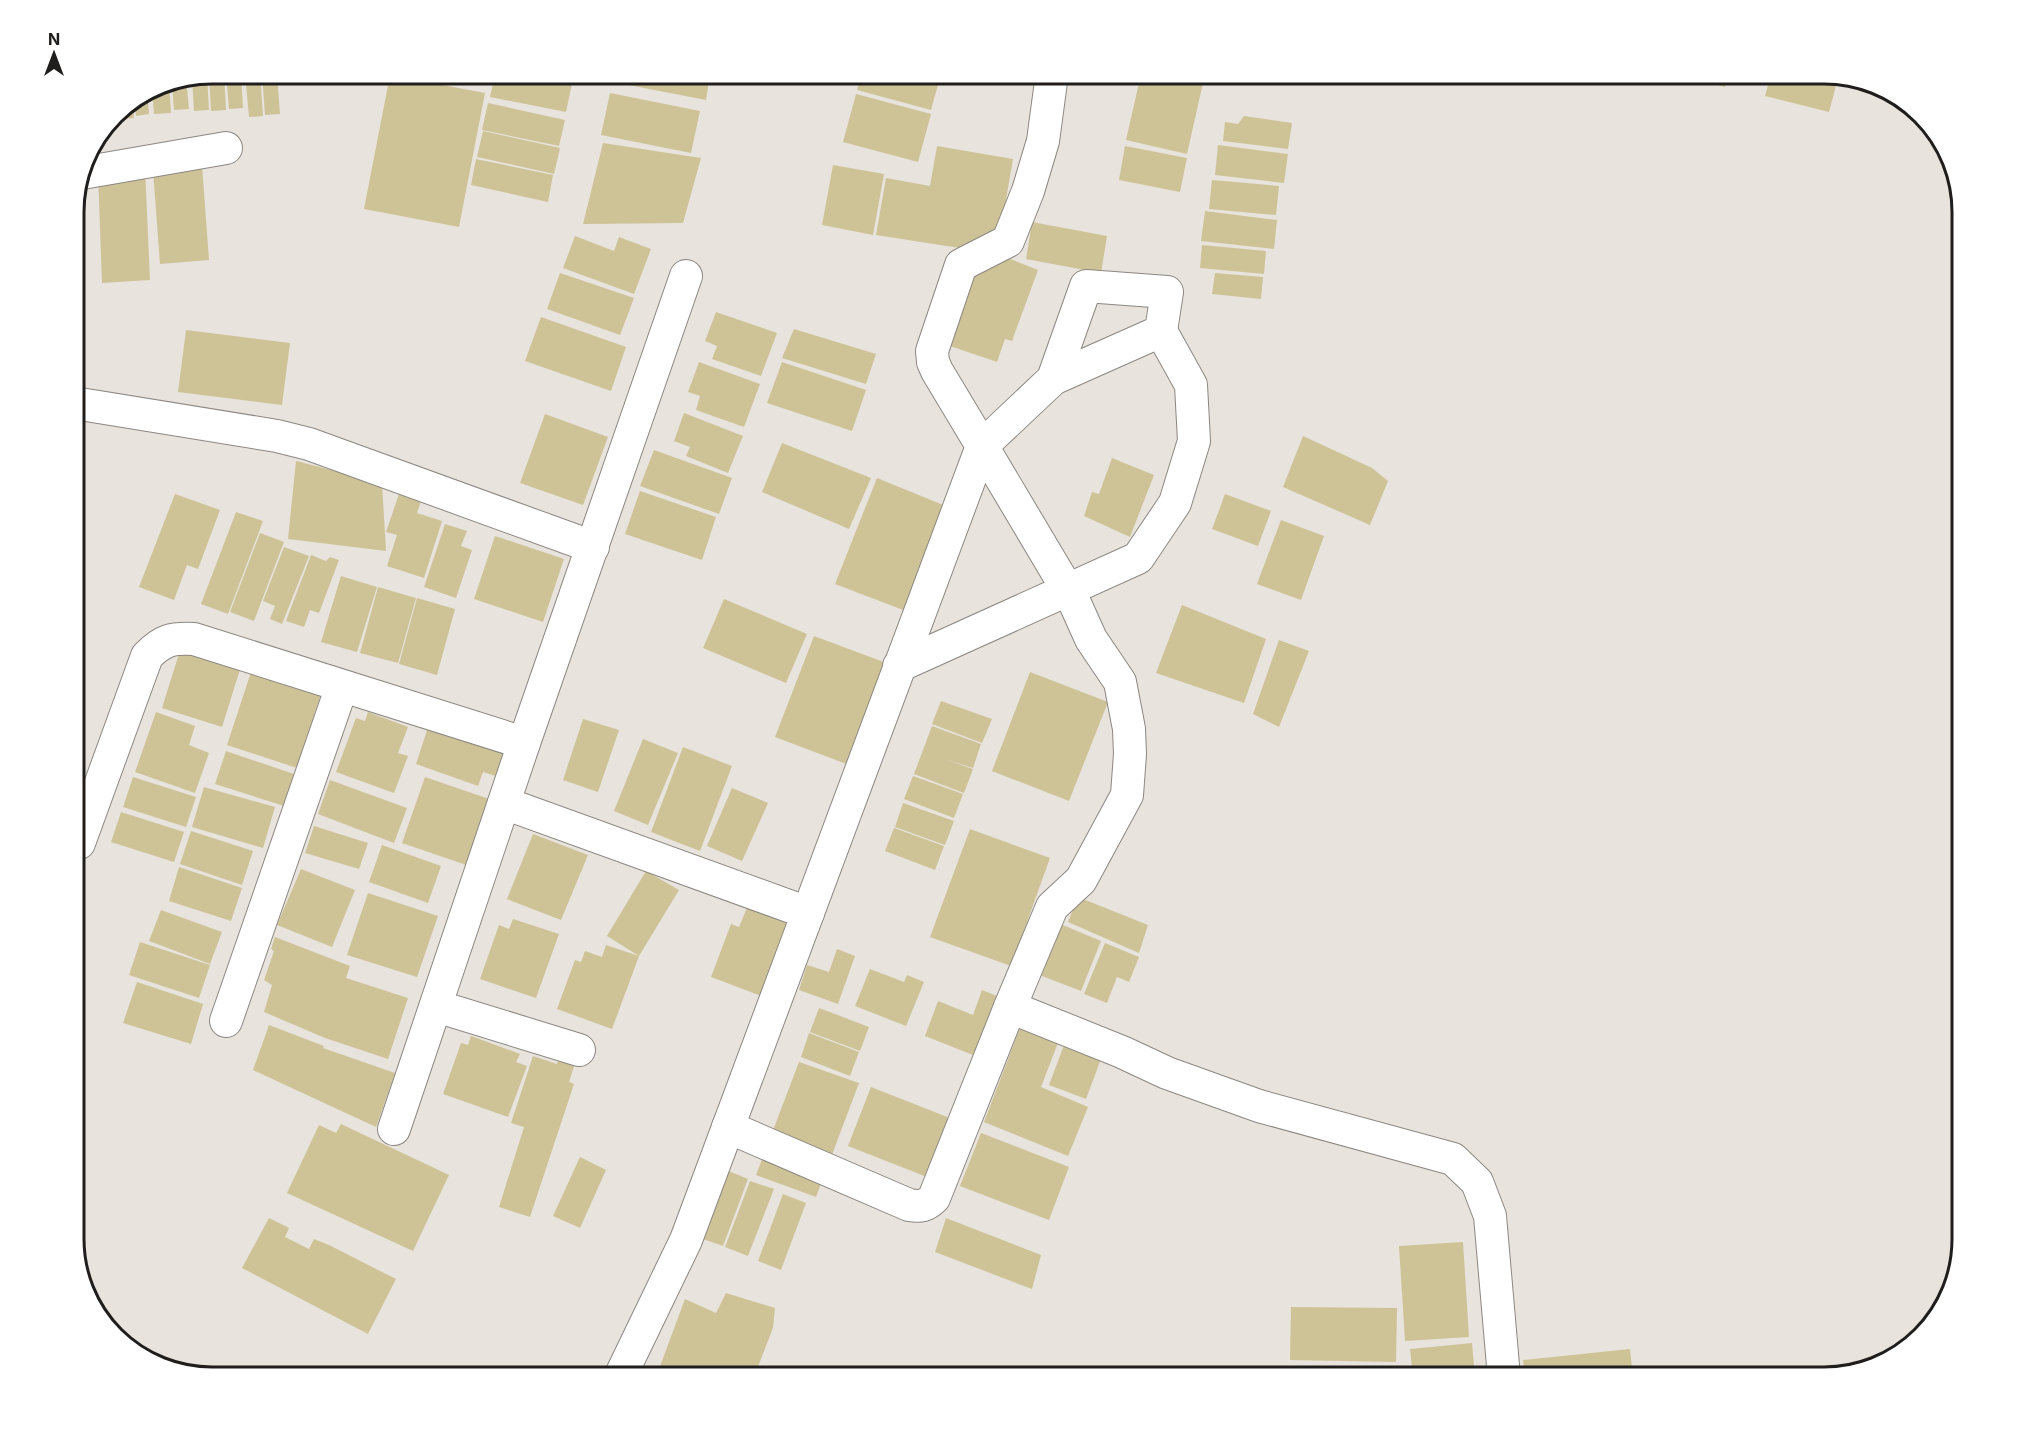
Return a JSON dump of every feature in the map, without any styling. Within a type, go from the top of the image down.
[{"type":"street","points":[[728,1126],[909,1205],[918,1207],[927,1204],[934,1198],[1052,907],[1081,880],[1126,795],[1130,754],[1129,729],[1120,682],[1091,639],[1083,617],[1068,590],[933,362],[932,351],[961,265],[1008,241],[1028,191],[1043,141],[1051,84]]},
{"type":"street","points":[[91,171],[226,148]]},
{"type":"street","points":[[394,1129],[524,743],[594,547],[686,276]]},
{"type":"street","points":[[900,666],[1138,558],[1175,503],[1194,441],[1191,385],[1161,331],[1167,292],[1086,286],[1053,379]]},
{"type":"street","points":[[625,1367],[686,1240],[982,446],[1053,379],[1161,331]]},
{"type":"street","points":[[84,405],[277,436],[309,444],[594,547]]},
{"type":"street","points":[[84,829],[147,656],[160,643],[178,639],[194,639],[524,743]]},
{"type":"street","points":[[226,1021],[342,686]]},
{"type":"street","points":[[504,803],[808,913]]},
{"type":"street","points":[[436,1006],[579,1050]]},
{"type":"street","points":[[1010,1007],[1167,1073],[1259,1106],[1453,1159],[1477,1182],[1490,1216],[1503,1367]]},
{"type":"building","points":[[208,84],[209,110],[194,111],[192,85]]},
{"type":"building","points":[[210,84],[225,84],[226,110],[211,111]]},
{"type":"building","points":[[227,84],[242,84],[243,108],[229,109]]},
{"type":"building","points":[[246,84],[261,84],[263,116],[249,117]]},
{"type":"building","points":[[263,84],[278,84],[280,114],[265,115]]},
{"type":"building","points":[[388,84],[438,84],[485,93],[459,227],[364,209]]},
{"type":"building","points":[[493,84],[572,84],[566,112],[490,97]]},
{"type":"building","points":[[623,84],[708,84],[706,100]]},
{"type":"building","points":[[858,84],[938,84],[931,110],[857,90]]},
{"type":"building","points":[[1139,84],[1203,84],[1187,154],[1126,140]]},
{"type":"building","points":[[1768,84],[1836,85],[1829,112],[1765,96]]},
{"type":"building","points":[[187,86],[189,109],[174,110],[173,90]]},
{"type":"building","points":[[170,92],[171,113],[154,114],[153,99]]},
{"type":"building","points":[[610,93],[700,111],[691,153],[601,135]]},
{"type":"building","points":[[856,94],[931,114],[918,162],[843,142]]},
{"type":"building","points":[[148,102],[149,114],[136,116],[135,110]]},
{"type":"building","points":[[488,103],[565,120],[559,146],[482,130]]},
{"type":"building","points":[[133,112],[134,118],[125,119]]},
{"type":"building","points":[[1244,116],[1292,123],[1288,149],[1223,141],[1225,122],[1238,124]]},
{"type":"building","points":[[483,131],[560,148],[554,174],[477,157]]},
{"type":"building","points":[[603,143],[701,158],[683,223],[583,224]]},
{"type":"building","points":[[1218,145],[1288,154],[1284,183],[1215,175]]},
{"type":"building","points":[[937,146],[1013,159],[998,246],[985,252],[876,235],[886,178],[930,186]]},
{"type":"building","points":[[1125,146],[1187,158],[1180,192],[1119,180]]},
{"type":"building","points":[[476,159],[553,175],[548,202],[471,185]]},
{"type":"building","points":[[202,165],[209,260],[160,264],[153,170]]},
{"type":"building","points":[[833,165],[884,174],[873,235],[822,225]]},
{"type":"building","points":[[145,168],[150,280],[102,283],[98,174]]},
{"type":"building","points":[[1212,180],[1279,186],[1276,215],[1209,209]]},
{"type":"building","points":[[1205,211],[1277,220],[1274,249],[1201,241]]},
{"type":"building","points":[[1032,222],[1107,236],[1101,273],[1026,259]]},
{"type":"building","points":[[575,236],[614,251],[619,237],[651,249],[634,294],[563,268]]},
{"type":"building","points":[[1202,245],[1266,251],[1264,274],[1200,268]]},
{"type":"building","points":[[990,251],[1038,270],[1012,341],[1005,339],[997,362],[950,346],[982,255]]},
{"type":"building","points":[[560,273],[634,298],[620,335],[547,309]]},
{"type":"building","points":[[1215,273],[1263,277],[1261,299],[1212,294]]},
{"type":"building","points":[[716,312],[777,333],[761,376],[712,359],[717,346],[705,341]]},
{"type":"building","points":[[541,317],[626,347],[611,391],[525,361]]},
{"type":"building","points":[[794,329],[876,354],[866,384],[782,358]]},
{"type":"building","points":[[186,330],[290,343],[282,405],[178,392]]},
{"type":"building","points":[[699,362],[760,384],[744,427],[696,410],[700,396],[688,392]]},
{"type":"building","points":[[782,362],[866,390],[852,431],[767,403]]},
{"type":"building","points":[[684,413],[743,436],[728,473],[686,456],[690,447],[674,441]]},
{"type":"building","points":[[545,414],[608,437],[583,505],[520,483]]},
{"type":"building","points":[[1303,436],[1372,468],[1388,481],[1370,525],[1283,487]]},
{"type":"building","points":[[782,443],[871,478],[849,529],[762,492]]},
{"type":"building","points":[[654,450],[732,478],[719,514],[640,486]]},
{"type":"building","points":[[1112,458],[1154,475],[1130,537],[1084,516],[1092,492],[1099,494]]},
{"type":"building","points":[[296,461],[382,483],[386,551],[288,539]]},
{"type":"building","points":[[877,478],[953,509],[911,613],[835,584]]},
{"type":"building","points":[[400,491],[422,498],[417,513],[442,521],[424,578],[387,566],[397,535],[386,532]]},
{"type":"building","points":[[640,491],[716,517],[702,560],[625,534]]},
{"type":"building","points":[[175,494],[220,510],[198,569],[187,565],[174,600],[139,587]]},
{"type":"building","points":[[1225,494],[1271,511],[1258,546],[1212,529]]},
{"type":"building","points":[[236,512],[263,521],[228,614],[201,604]]},
{"type":"building","points":[[1281,520],[1324,536],[1301,600],[1257,584]]},
{"type":"building","points":[[445,524],[467,531],[461,546],[472,550],[456,598],[424,587]]},
{"type":"building","points":[[260,533],[284,542],[254,621],[230,612]]},
{"type":"building","points":[[495,536],[564,559],[543,622],[474,599]]},
{"type":"building","points":[[284,547],[309,556],[282,624],[270,619],[275,606],[263,601]]},
{"type":"building","points":[[311,555],[326,561],[330,557],[339,560],[319,613],[310,610],[304,627],[286,621]]},
{"type":"building","points":[[341,576],[377,587],[357,652],[321,642]]},
{"type":"building","points":[[378,587],[416,598],[398,663],[360,653]]},
{"type":"building","points":[[417,598],[455,609],[437,675],[399,664]]},
{"type":"building","points":[[724,599],[807,634],[786,683],[703,648]]},
{"type":"building","points":[[1182,605],[1266,639],[1244,703],[1156,673]]},
{"type":"building","points":[[814,636],[889,664],[849,765],[775,737]]},
{"type":"building","points":[[1279,640],[1309,651],[1279,727],[1253,714]]},
{"type":"building","points":[[182,644],[242,663],[222,727],[162,708]]},
{"type":"building","points":[[251,672],[321,694],[297,768],[227,745]]},
{"type":"building","points":[[1030,672],[1108,702],[1069,801],[992,771]]},
{"type":"building","points":[[941,701],[992,719],[982,743],[932,724]]},
{"type":"building","points":[[156,712],[195,726],[189,745],[209,753],[195,793],[135,772]]},
{"type":"building","points":[[368,712],[408,727],[398,753],[408,756],[394,793],[336,772],[356,718],[365,721]]},
{"type":"building","points":[[583,719],[619,730],[598,792],[563,780]]},
{"type":"building","points":[[430,721],[507,747],[496,776],[483,772],[478,786],[416,764]]},
{"type":"building","points":[[932,726],[981,744],[973,768],[944,759],[973,769],[964,793],[914,774]]},
{"type":"building","points":[[643,739],[678,753],[648,825],[614,811]]},
{"type":"building","points":[[683,747],[732,766],[700,851],[651,832]]},
{"type":"building","points":[[226,751],[294,774],[284,806],[215,784]]},
{"type":"building","points":[[913,776],[963,794],[954,818],[904,799]]},
{"type":"building","points":[[133,777],[196,797],[186,827],[123,807]]},
{"type":"building","points":[[425,777],[495,801],[472,867],[402,843]]},
{"type":"building","points":[[330,780],[407,808],[394,843],[318,814]]},
{"type":"building","points":[[204,787],[275,807],[263,848],[192,827]]},
{"type":"building","points":[[732,788],[768,803],[742,861],[707,846]]},
{"type":"building","points":[[903,803],[954,821],[945,845],[895,827]]},
{"type":"building","points":[[121,812],[184,832],[174,862],[111,842]]},
{"type":"building","points":[[314,826],[368,843],[359,869],[305,853]]},
{"type":"building","points":[[894,828],[944,846],[935,870],[885,851]]},
{"type":"building","points":[[970,829],[1050,858],[1011,966],[930,937]]},
{"type":"building","points":[[191,831],[253,851],[242,885],[180,864]]},
{"type":"building","points":[[533,834],[588,855],[561,920],[507,899]]},
{"type":"building","points":[[382,845],[441,866],[428,903],[369,882]]},
{"type":"building","points":[[179,867],[242,888],[231,921],[169,901]]},
{"type":"building","points":[[301,869],[355,890],[332,947],[277,925]]},
{"type":"building","points":[[646,871],[679,890],[639,956],[607,936]]},
{"type":"building","points":[[368,893],[438,916],[417,977],[347,955]]},
{"type":"building","points":[[1078,897],[1148,925],[1139,953],[1068,922]]},
{"type":"building","points":[[749,903],[799,922],[769,999],[711,977],[731,924],[739,927]]},
{"type":"building","points":[[161,910],[222,932],[210,964],[149,941]]},
{"type":"building","points":[[513,919],[559,934],[536,998],[480,979],[499,925],[509,929]]},
{"type":"building","points":[[1058,923],[1101,941],[1081,991],[1037,974]]},
{"type":"building","points":[[275,937],[350,966],[346,978],[408,998],[388,1059],[325,1038],[264,1012],[272,985],[264,980],[274,951],[271,949]]},
{"type":"building","points":[[140,942],[210,965],[199,998],[129,975]]},
{"type":"building","points":[[1105,943],[1139,957],[1129,982],[1117,977],[1107,1003],[1084,994]]},
{"type":"building","points":[[606,945],[639,956],[612,1029],[557,1009],[575,960],[581,962],[585,951],[602,957]]},
{"type":"building","points":[[837,949],[855,956],[838,1004],[799,990],[807,965],[829,972]]},
{"type":"building","points":[[870,969],[904,982],[907,975],[924,982],[906,1026],[855,1006]]},
{"type":"building","points":[[137,982],[203,1004],[191,1044],[123,1023]]},
{"type":"building","points":[[982,990],[1002,998],[978,1057],[925,1036],[938,1001],[973,1015]]},
{"type":"building","points":[[1028,1007],[1066,1022],[1041,1087],[1088,1107],[1068,1156],[984,1122]]},
{"type":"building","points":[[819,1008],[869,1027],[860,1051],[810,1032]]},
{"type":"building","points":[[1073,1021],[1110,1035],[1086,1099],[1049,1085]]},
{"type":"building","points":[[269,1025],[324,1046],[323,1048],[395,1073],[376,1127],[253,1070]]},
{"type":"building","points":[[809,1033],[859,1052],[850,1076],[801,1057]]},
{"type":"building","points":[[471,1036],[520,1054],[516,1062],[527,1066],[508,1117],[443,1094],[461,1043],[468,1045]]},
{"type":"building","points":[[561,1051],[577,1057],[569,1082],[574,1084],[530,1217],[499,1207],[524,1127],[511,1123],[533,1056],[557,1064]]},
{"type":"building","points":[[799,1062],[859,1083],[816,1197],[756,1175]]},
{"type":"building","points":[[871,1087],[955,1120],[932,1179],[848,1146]]},
{"type":"building","points":[[341,1124],[449,1175],[413,1251],[287,1193],[319,1125],[336,1133]]},
{"type":"building","points":[[981,1133],[1069,1167],[1049,1220],[960,1186]]},
{"type":"building","points":[[580,1157],[606,1170],[580,1228],[553,1216]]},
{"type":"building","points":[[726,1170],[748,1179],[723,1246],[700,1238]]},
{"type":"building","points":[[750,1181],[774,1189],[748,1256],[725,1247]]},
{"type":"building","points":[[783,1194],[806,1203],[781,1270],[758,1261]]},
{"type":"building","points":[[269,1218],[289,1228],[285,1237],[309,1249],[314,1239],[396,1279],[368,1334],[242,1268]]},
{"type":"building","points":[[946,1218],[1041,1255],[1032,1289],[935,1252]]},
{"type":"building","points":[[1463,1242],[1469,1337],[1405,1341],[1399,1246]]},
{"type":"building","points":[[726,1293],[775,1308],[773,1328],[758,1367],[660,1367],[685,1299],[716,1313]]},
{"type":"building","points":[[1291,1307],[1397,1308],[1396,1362],[1290,1360]]},
{"type":"building","points":[[1472,1343],[1474,1367],[1412,1367],[1410,1349]]},
{"type":"building","points":[[1630,1349],[1632,1367],[1524,1367],[1523,1360]]}]
